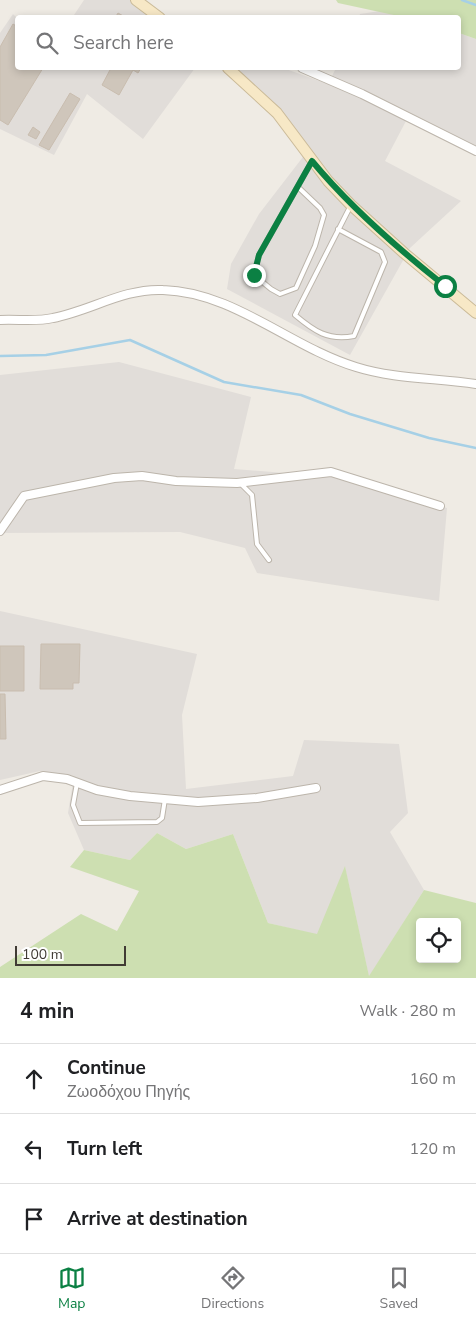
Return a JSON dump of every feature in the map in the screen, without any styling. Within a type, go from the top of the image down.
[{"type":"street","points":[[136,0],[156,15]]},
{"type":"street","points":[[230,70],[277,113],[312,161],[351,205],[404,253],[476,313]]},
{"type":"street","points":[[307,70],[362,94],[476,151]]},
{"type":"street","points":[[0,320],[53,318],[145,290],[164,290],[215,300],[252,317],[290,338],[356,368],[476,384]]},
{"type":"street","points":[[0,531],[24,496],[68,486],[142,476],[176,481],[237,483],[331,472],[440,506]]},
{"type":"street","points":[[0,790],[43,776],[67,779],[77,784],[106,792],[165,800],[198,802],[258,798],[316,788]]},
{"type":"lane","points":[[298,187],[320,208],[324,215],[315,246],[296,288],[280,294],[271,290],[254,275],[259,255],[312,161]]},
{"type":"lane","points":[[338,229],[381,252],[385,262],[354,336],[343,338],[316,333],[295,315],[338,229],[351,205]]},
{"type":"lane","points":[[237,483],[249,490],[252,495],[257,544],[269,560]]},
{"type":"lane","points":[[77,784],[73,805],[80,823],[157,822],[162,818],[165,800]]},
{"type":"shaded area","points":[[84,0],[136,0],[157,15],[74,15]]},
{"type":"shaded area","points":[[380,11],[395,15],[360,15]]},
{"type":"shaded area","points":[[13,14],[15,16],[15,70],[194,70],[143,139],[87,94],[54,155],[0,129],[0,33]]},
{"type":"shaded area","points":[[461,34],[476,39],[476,156],[406,121],[385,161],[461,201],[410,248],[350,355],[227,289],[231,264],[259,214],[306,153],[231,70],[289,70],[328,84],[335,70],[461,70]]},
{"type":"shaded area","points":[[119,362],[251,397],[234,469],[333,477],[447,508],[439,601],[257,573],[245,548],[180,532],[0,533],[0,375]]},
{"type":"shaded area","points":[[0,611],[197,654],[182,715],[186,789],[293,776],[304,740],[399,744],[408,813],[390,832],[424,890],[369,977],[345,867],[318,935],[268,923],[233,834],[186,849],[157,833],[130,860],[84,850],[68,813],[74,776],[40,771],[0,780]]},
{"type":"green space","points":[[336,0],[476,0],[476,39],[461,34],[461,15],[394,15],[338,3]]},
{"type":"green space","points":[[157,833],[186,849],[233,834],[268,923],[317,934],[345,866],[369,976],[424,890],[476,903],[476,978],[0,978],[0,967],[81,914],[117,931],[139,891],[70,867],[84,850],[130,860]]},
{"type":"building","points":[[13,24],[15,25],[15,70],[42,70],[8,125],[0,120],[0,47]]},
{"type":"building","points":[[110,70],[133,70],[119,95],[102,85]]},
{"type":"building","points":[[70,93],[80,99],[49,150],[39,145]]},
{"type":"building","points":[[33,127],[40,132],[36,139],[28,135]]},
{"type":"building","points":[[41,644],[80,644],[79,683],[73,683],[73,689],[40,689]]},
{"type":"building","points":[[0,646],[24,646],[24,691],[0,691]]},
{"type":"building","points":[[0,694],[5,694],[6,739],[0,739]]},
{"type":"waterway","points":[[462,0],[476,5]]},
{"type":"waterway","points":[[0,356],[46,355],[130,340],[224,382],[301,395],[350,414],[429,438],[476,448]]},
{"type":"route","points":[[254,275],[259,255],[312,161],[351,205],[404,253],[445,286]]}]
